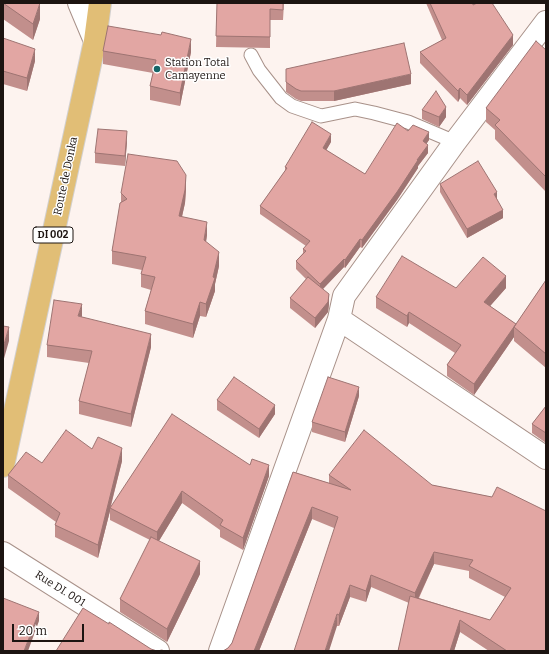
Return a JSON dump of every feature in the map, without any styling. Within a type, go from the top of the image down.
[{"type":"main road","name":"Route de Donka","points":[[3,466],[95,41],[100,3]]},
{"type":"street","points":[[78,3],[95,41]]},
{"type":"street","points":[[220,651],[338,319],[344,296],[455,142],[546,22]]},
{"type":"street","points":[[338,319],[546,458]]},
{"type":"street","name":"Rue DI. 001","points":[[3,553],[158,651]]},
{"type":"lane","points":[[252,56],[259,70],[281,98],[292,106],[321,116],[356,109],[374,112],[408,122],[455,142]]},
{"type":"building","points":[[3,3],[40,3],[33,24]]},
{"type":"building","points":[[217,3],[283,3],[283,10],[270,9],[270,37],[216,36]]},
{"type":"building","points":[[430,3],[473,3],[473,5],[477,3],[492,3],[513,35],[467,95],[460,88],[458,91],[420,52],[446,38]]},
{"type":"building","points":[[108,26],[161,35],[162,32],[191,39],[180,93],[150,86],[156,60],[103,51]]},
{"type":"building","points":[[3,38],[35,49],[27,78],[3,71]]},
{"type":"building","points":[[536,41],[546,50],[546,177],[495,125],[500,120],[486,108]]},
{"type":"building","points":[[404,43],[411,74],[334,91],[301,91],[286,82],[286,69]]},
{"type":"building","points":[[436,91],[446,107],[439,117],[422,110]]},
{"type":"building","points":[[312,122],[331,134],[323,148],[365,174],[397,123],[408,131],[413,125],[429,132],[423,141],[428,145],[397,192],[362,240],[360,239],[345,260],[344,259],[320,284],[296,261],[306,251],[303,249],[310,241],[260,206],[287,168],[285,167]]},
{"type":"building","points":[[98,129],[127,131],[125,156],[95,153]]},
{"type":"building","points":[[128,154],[177,161],[186,175],[185,190],[179,216],[207,222],[204,240],[219,252],[213,277],[215,278],[206,304],[200,302],[193,324],[145,311],[155,277],[141,274],[146,257],[112,251],[120,203],[127,199],[121,193]]},
{"type":"building","points":[[478,161],[497,192],[494,194],[503,210],[467,229],[440,184]]},
{"type":"building","points":[[402,256],[456,288],[483,257],[506,276],[484,302],[516,324],[474,384],[447,365],[461,345],[409,312],[407,316],[376,297]]},
{"type":"building","points":[[308,277],[329,294],[328,302],[315,318],[290,298]]},
{"type":"building","points":[[546,280],[546,354],[514,327]]},
{"type":"building","points":[[54,300],[82,304],[78,316],[151,334],[131,414],[79,401],[92,351],[47,345]]},
{"type":"building","points":[[3,326],[9,327],[3,348]]},
{"type":"building","points":[[234,377],[275,405],[259,429],[217,400]]},
{"type":"building","points":[[328,377],[359,387],[345,432],[312,422]]},
{"type":"building","points":[[546,406],[546,433],[532,424]]},
{"type":"building","points":[[172,414],[250,465],[252,459],[269,465],[243,538],[220,525],[223,520],[182,491],[157,532],[110,508]]},
{"type":"building","points":[[66,430],[92,449],[98,437],[122,448],[98,545],[55,525],[60,513],[8,475],[26,452],[42,463]]},
{"type":"building","points":[[364,430],[432,485],[492,497],[497,487],[546,511],[546,651],[507,651],[460,620],[450,651],[398,651],[410,596],[490,620],[511,588],[469,566],[473,560],[434,552],[415,593],[371,575],[366,591],[350,585],[339,615],[337,614],[325,651],[294,651],[338,517],[312,507],[254,651],[223,651],[232,643],[293,472],[351,490],[329,475]]},
{"type":"building","points":[[151,537],[200,561],[167,629],[120,599]]},
{"type":"building","points":[[3,598],[39,612],[24,651],[3,651]]},
{"type":"building","points":[[83,608],[109,624],[109,622],[151,649],[157,651],[56,651]]},
{"type":"place","name":"Station Total Camayenne","points":[[157,69]]}]
